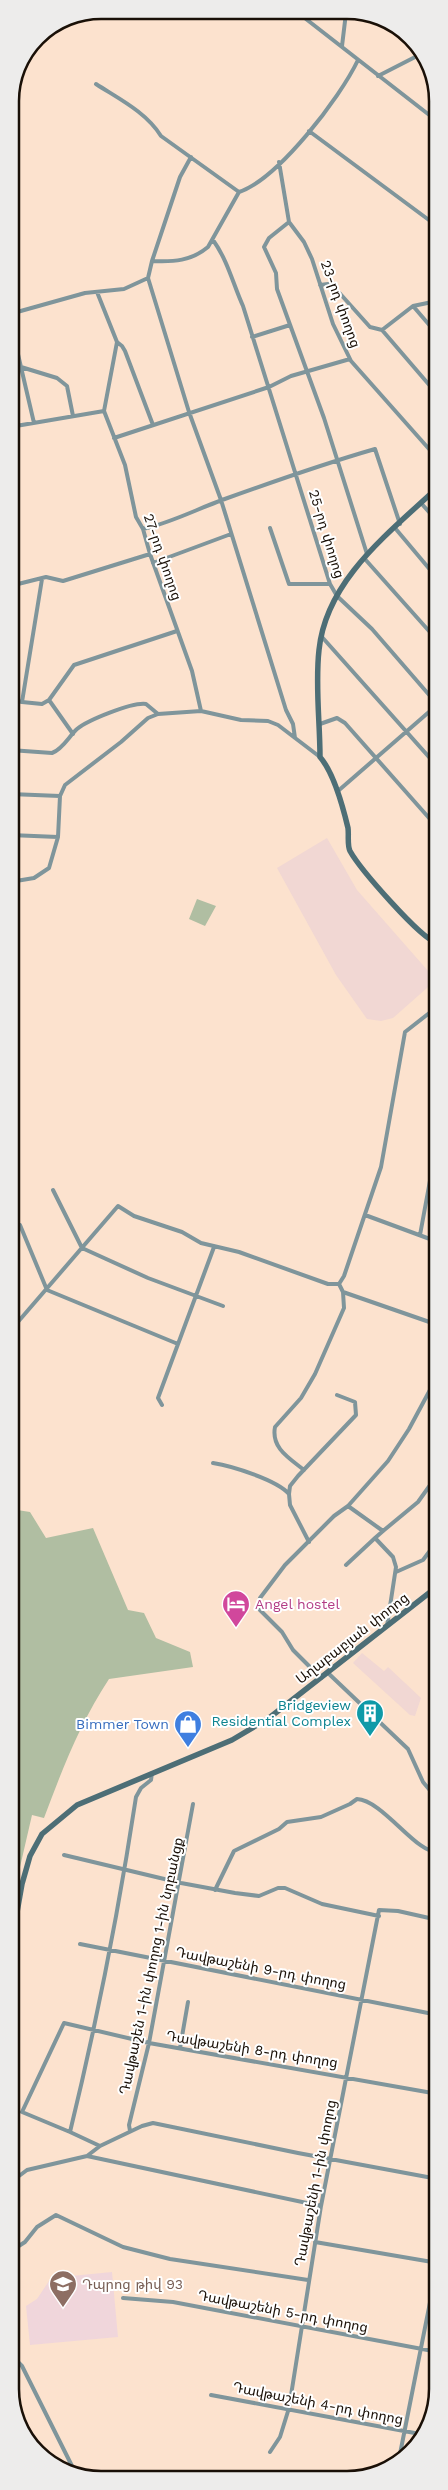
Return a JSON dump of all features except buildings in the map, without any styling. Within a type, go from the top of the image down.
[{"type":"street","points":[[306,19],[429,115]]},
{"type":"street","points":[[342,46],[345,19]]},
{"type":"street","points":[[378,76],[416,57]]},
{"type":"street","points":[[152,261],[182,261],[201,253],[213,240],[238,192],[249,189],[272,171],[309,131],[349,78],[358,60]]},
{"type":"street","points":[[96,84],[152,122],[161,136],[238,192]]},
{"type":"street","points":[[309,131],[429,220]]},
{"type":"street","points":[[191,158],[180,177],[148,278],[189,412],[221,500],[286,710],[293,724],[295,738]]},
{"type":"street","name":"23-րդ փողոց","points":[[279,162],[289,222],[304,242],[333,324],[350,359],[429,449]]},
{"type":"street","points":[[289,222],[269,238],[264,247],[276,273],[277,289],[337,460],[365,556],[429,631]]},
{"type":"street","name":"25-րդ փողոց","points":[[213,240],[229,267],[297,473],[330,584],[337,596],[372,629],[429,696]]},
{"type":"street","points":[[19,311],[85,293],[124,288],[148,278]]},
{"type":"street","points":[[320,285],[328,284],[370,327],[382,330],[429,385]]},
{"type":"street","points":[[97,292],[117,342],[125,352],[153,425]]},
{"type":"street","points":[[382,330],[413,306],[429,303]]},
{"type":"street","points":[[413,306],[429,325]]},
{"type":"street","points":[[252,337],[290,325]]},
{"type":"street","points":[[19,426],[104,411],[117,342]]},
{"type":"street","points":[[19,358],[34,423]]},
{"type":"street","points":[[114,438],[269,387],[291,376],[307,373],[350,359]]},
{"type":"street","points":[[21,367],[57,378],[67,386],[73,416]]},
{"type":"street","name":"27-րդ փողոց","points":[[104,411],[124,466],[136,517],[143,529],[153,563],[192,671],[201,711]]},
{"type":"street","points":[[143,529],[163,525],[180,516],[221,500],[297,473],[375,449],[400,524]]},
{"type":"street","points":[[320,757],[318,661],[325,618],[337,596],[365,556],[429,496]]},
{"type":"street","points":[[421,503],[429,512]]},
{"type":"street","points":[[270,528],[289,584],[330,584]]},
{"type":"street","points":[[394,528],[429,569]]},
{"type":"street","points":[[153,563],[231,534]]},
{"type":"street","points":[[19,584],[42,578],[64,580],[150,554]]},
{"type":"street","points":[[22,702],[42,578]]},
{"type":"street","points":[[19,701],[42,704],[49,700],[74,665],[177,632]]},
{"type":"street","points":[[321,635],[375,699],[408,731],[429,756]]},
{"type":"street","points":[[49,700],[73,734]]},
{"type":"street","points":[[19,751],[52,753],[92,720],[137,704],[146,704],[158,714]]},
{"type":"street","points":[[19,879],[34,878],[49,868],[58,837],[60,796],[65,785],[73,777],[121,742],[148,718],[158,714],[201,711],[242,720],[268,721],[278,725],[320,757],[326,763],[338,791],[348,829],[350,850],[416,929],[429,937]]},
{"type":"street","points":[[338,791],[429,712]]},
{"type":"street","points":[[320,724],[337,718],[429,816]]},
{"type":"street","points":[[19,794],[60,796]]},
{"type":"street","points":[[19,835],[58,837]]},
{"type":"street","points":[[339,1284],[344,1276],[381,1167],[405,1032],[429,1014]]},
{"type":"street","points":[[420,1235],[429,1186]]},
{"type":"street","points":[[53,1190],[82,1248],[148,1278],[223,1306]]},
{"type":"street","points":[[19,1321],[48,1290],[118,1206],[134,1216],[182,1232],[214,1247],[239,1252],[328,1284],[339,1284]]},
{"type":"street","points":[[365,1215],[429,1238]]},
{"type":"street","points":[[20,1226],[48,1290],[178,1344]]},
{"type":"street","points":[[162,1405],[158,1398],[214,1247]]},
{"type":"street","points":[[304,1470],[280,1451],[274,1442],[275,1426],[301,1398],[315,1374],[344,1308],[343,1292],[339,1284]]},
{"type":"street","points":[[343,1292],[429,1322]]},
{"type":"street","points":[[321,1678],[293,1650],[282,1632],[258,1608],[260,1598],[279,1572],[334,1516],[348,1506],[388,1461],[409,1429],[429,1391]]},
{"type":"street","points":[[309,1542],[290,1505],[290,1486],[356,1415],[355,1402],[337,1395]]},
{"type":"street","points":[[213,1463],[239,1469],[281,1487],[290,1494]]},
{"type":"street","points":[[346,1565],[374,1538],[418,1502],[429,1487]]},
{"type":"street","points":[[348,1506],[383,1531]]},
{"type":"street","points":[[374,1538],[393,1557],[396,1572],[387,1626]]},
{"type":"street","points":[[396,1572],[423,1560],[429,1552]]},
{"type":"street","name":"Աղաբաբյան փողոց","points":[[19,1898],[30,1856],[42,1834],[77,1805],[232,1740],[269,1718],[429,1593]]},
{"type":"street","points":[[328,1673],[408,1749],[423,1782],[429,1789]]},
{"type":"street","points":[[100,2146],[70,2132],[94,2031],[125,1870],[136,1797],[141,1788],[151,1780],[152,1773]]},
{"type":"street","points":[[215,1890],[234,1851],[279,1829],[287,1822],[321,1817],[357,1799],[371,1803],[429,1852]]},
{"type":"street","name":"Դավթաշեն 1-ին փողոց 1-ին նրբանցք","points":[[130,2131],[129,2125],[149,2043],[181,1883],[194,1804]]},
{"type":"street","points":[[64,1855],[215,1890],[259,1896],[278,1888],[285,1888],[322,1904],[379,1916],[379,1910],[384,1909],[429,1918]]},
{"type":"street","name":"Դավթաշենի 1-ին փողոց","points":[[270,2452],[280,2438],[289,2408],[321,2206],[361,1998],[379,1916]]},
{"type":"street","name":"Դավթաշենի 9-րդ փողոց","points":[[80,1944],[361,1998],[429,2013]]},
{"type":"street","points":[[180,2048],[188,2002]]},
{"type":"street","name":"Դավթաշենի 8-րդ փողոց","points":[[70,2132],[22,2112],[64,2023],[149,2043],[346,2076],[429,2092]]},
{"type":"street","points":[[19,2176],[27,2170],[87,2156],[100,2146],[130,2131],[153,2123],[166,2124],[331,2159],[429,2177]]},
{"type":"street","points":[[87,2156],[321,2206]]},
{"type":"street","points":[[19,2245],[25,2242],[37,2227],[56,2215],[123,2247],[170,2259],[308,2280]]},
{"type":"street","points":[[315,2242],[429,2261]]},
{"type":"street","name":"Դավթաշենի 5-րդ փողոց","points":[[123,2298],[173,2302],[429,2350]]},
{"type":"street","points":[[401,2450],[429,2311]]},
{"type":"street","points":[[19,2363],[73,2466]]},
{"type":"street","name":"Դավթաշենի 4-րդ փողոց","points":[[211,2395],[289,2408],[416,2433]]},
{"type":"shaded area","points":[[327,838],[357,890],[429,972],[429,986],[393,1018],[381,1021],[367,1019],[336,975],[277,868]]},
{"type":"shaded area","points":[[362,1653],[384,1671],[388,1667],[421,1698],[415,1716],[410,1715],[353,1663]]},
{"type":"shaded area","points":[[112,2272],[118,2337],[30,2345],[26,2306],[37,2299],[51,2278]]},
{"type":"green space","points":[[197,899],[216,906],[205,926],[189,919]]},
{"type":"green space","points":[[19,1510],[30,1512],[46,1538],[93,1528],[128,1610],[144,1613],[156,1638],[190,1652],[193,1667],[109,1679],[80,1730],[44,1818],[32,1815],[19,1871]]},
{"type":"place","name":"Angel hostel","points":[[236,1628]]},
{"type":"place","name":"Bridgeview Residential Complex","points":[[370,1737]]},
{"type":"place","name":"Bimmer Town","points":[[188,1748]]},
{"type":"place","name":"Դպրոց թիվ 93","points":[[63,2308]]}]
